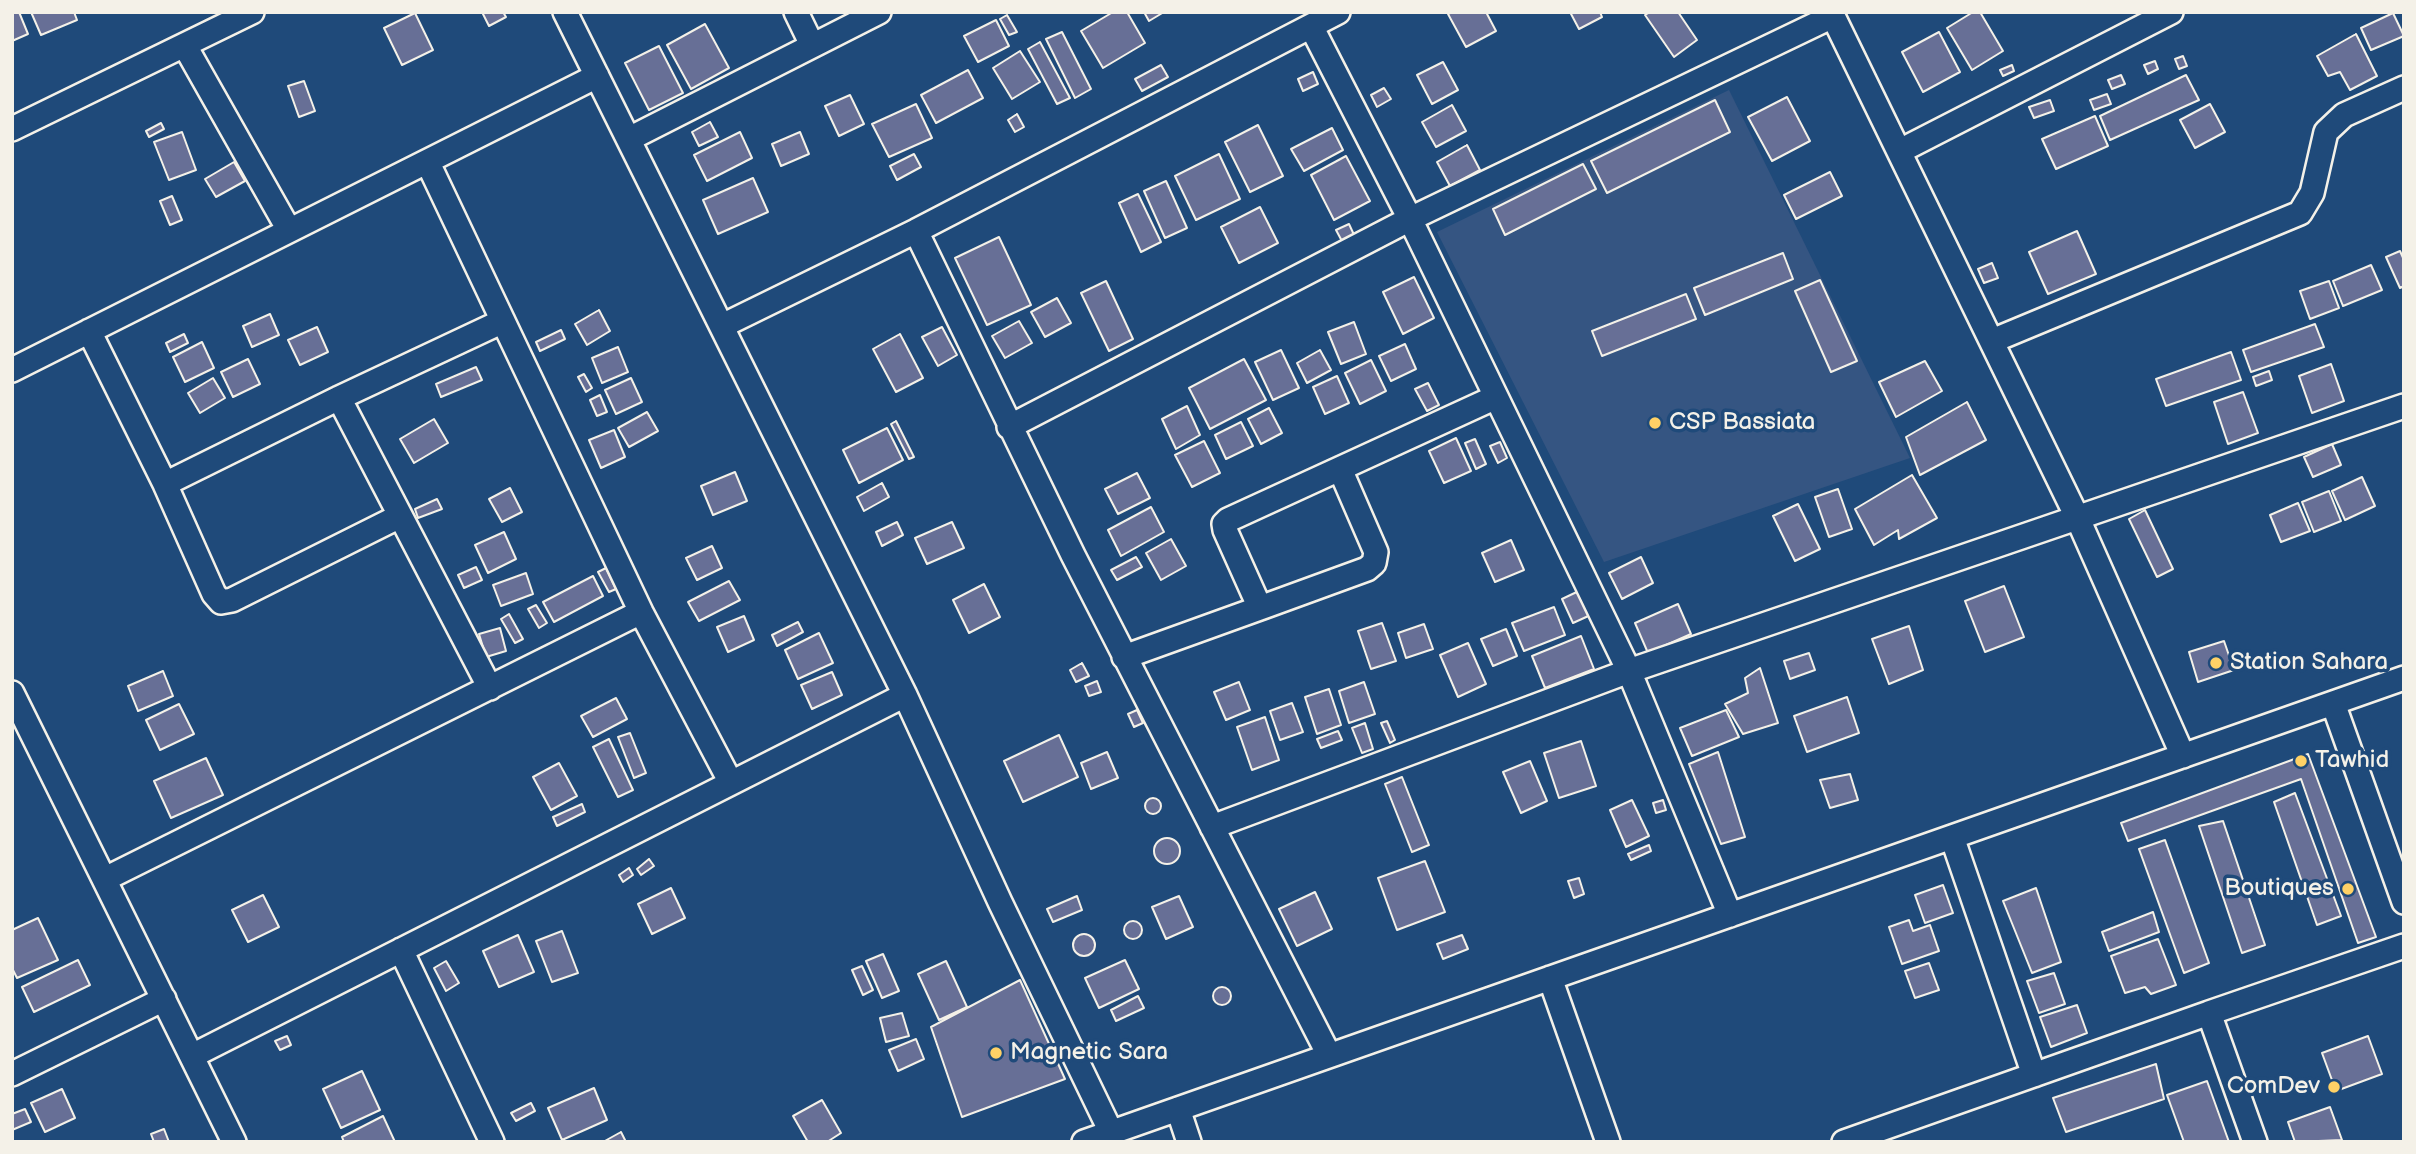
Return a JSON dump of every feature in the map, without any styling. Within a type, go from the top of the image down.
[{"type":"street","points":[[12,129],[252,12]]},
{"type":"street","points":[[565,12],[905,695],[1005,914],[1111,1132]]},
{"type":"street","points":[[796,12],[813,45]]},
{"type":"street","points":[[629,139],[879,12]]},
{"type":"street","points":[[722,326],[916,231],[1338,12]]},
{"type":"street","points":[[1900,151],[2171,12]]},
{"type":"street","points":[[1009,428],[1410,219],[1832,14],[2078,519],[2183,756]]},
{"type":"street","points":[[1311,26],[1410,219],[1629,671],[1730,915]]},
{"type":"street","points":[[185,46],[289,230]]},
{"type":"street","points":[[12,370],[597,76]]},
{"type":"street","points":[[1992,341],[2300,213],[2312,193],[2326,132],[2344,115],[2404,88]]},
{"type":"street","points":[[428,163],[641,612],[731,783]]},
{"type":"street","points":[[916,231],[1009,428],[1329,1055]]},
{"type":"street","points":[[165,484],[503,321]]},
{"type":"street","points":[[89,331],[165,484],[214,594],[221,602],[232,600],[400,516]]},
{"type":"street","points":[[1260,608],[1224,524],[1496,397]]},
{"type":"street","points":[[339,398],[490,688]]},
{"type":"street","points":[[1212,827],[1629,671],[2404,406]]},
{"type":"street","points":[[1124,657],[1367,569],[1374,562],[1376,552],[1340,468]]},
{"type":"street","points":[[104,880],[641,612]]},
{"type":"street","points":[[1084,1142],[2404,678]]},
{"type":"street","points":[[12,693],[234,1142]]},
{"type":"street","points":[[192,1056],[905,695]]},
{"type":"street","points":[[2333,703],[2404,902]]},
{"type":"street","points":[[1952,837],[2034,1075]]},
{"type":"street","points":[[1844,1142],[2404,946]]},
{"type":"street","points":[[401,950],[492,1142]]},
{"type":"street","points":[[1550,978],[1608,1142]]},
{"type":"street","points":[[12,1074],[164,999]]},
{"type":"street","points":[[2209,1013],[2255,1142]]},
{"type":"street","points":[[1178,1109],[1189,1142]]},
{"type":"shaded area","points":[[1729,90],[1910,458],[1604,562],[1437,232]]},
{"type":"building","points":[[12,12],[19,12],[28,34],[12,41]]},
{"type":"building","points":[[31,12],[74,12],[77,20],[41,35]]},
{"type":"building","points":[[482,12],[503,12],[506,17],[489,26]]},
{"type":"building","points":[[1113,12],[1127,12],[1145,43],[1103,68],[1081,31]]},
{"type":"building","points":[[1144,12],[1164,12],[1149,21]]},
{"type":"building","points":[[1486,12],[1496,31],[1466,47],[1448,14]]},
{"type":"building","points":[[1570,12],[1600,12],[1602,17],[1579,29]]},
{"type":"building","points":[[1650,12],[1678,12],[1697,40],[1674,57],[1645,15]]},
{"type":"building","points":[[1973,12],[1980,12],[2003,51],[1972,70],[1947,28]]},
{"type":"building","points":[[415,13],[433,50],[402,65],[384,28]]},
{"type":"building","points":[[2393,13],[2404,36],[2371,50],[2361,28]]},
{"type":"building","points":[[1007,15],[1017,32],[1009,35],[1000,19]]},
{"type":"building","points":[[996,20],[1009,46],[978,62],[964,36]]},
{"type":"building","points":[[705,24],[729,68],[691,89],[667,45]]},
{"type":"building","points":[[1062,32],[1091,89],[1075,98],[1046,39]]},
{"type":"building","points":[[1939,32],[1960,72],[1923,92],[1902,52]]},
{"type":"building","points":[[2356,34],[2377,76],[2350,90],[2340,72],[2328,76],[2317,56]]},
{"type":"building","points":[[1040,42],[1070,98],[1057,104],[1028,49]]},
{"type":"building","points":[[659,46],[683,93],[649,110],[625,63]]},
{"type":"building","points":[[1020,51],[1040,82],[1012,99],[993,68]]},
{"type":"building","points":[[2183,56],[2187,66],[2179,69],[2175,59]]},
{"type":"building","points":[[2155,61],[2158,69],[2148,74],[2144,65]]},
{"type":"building","points":[[1443,62],[1458,90],[1432,104],[1417,75]]},
{"type":"building","points":[[1161,65],[1168,77],[1142,91],[1135,79]]},
{"type":"building","points":[[2012,65],[2014,71],[2003,76],[2000,70]]},
{"type":"building","points":[[968,70],[983,98],[936,123],[921,95]]},
{"type":"building","points":[[1313,72],[1318,84],[1303,91],[1298,79]]},
{"type":"building","points":[[2121,75],[2125,84],[2112,89],[2108,80]]},
{"type":"building","points":[[2186,75],[2199,100],[2110,140],[2100,116]]},
{"type":"building","points":[[304,81],[315,111],[299,117],[288,86]]},
{"type":"building","points":[[1384,88],[1391,99],[1377,107],[1371,95]]},
{"type":"building","points":[[2107,94],[2111,104],[2094,110],[2090,100]]},
{"type":"building","points":[[850,95],[864,124],[839,136],[825,106]]},
{"type":"building","points":[[1787,97],[1810,141],[1772,161],[1748,117]]},
{"type":"building","points":[[1715,100],[1730,132],[1607,193],[1591,161]]},
{"type":"building","points":[[2050,100],[2054,111],[2034,118],[2029,107]]},
{"type":"building","points":[[916,104],[932,138],[889,157],[872,124]]},
{"type":"building","points":[[2210,104],[2225,132],[2195,148],[2180,120]]},
{"type":"building","points":[[1452,105],[1466,131],[1436,147],[1422,122]]},
{"type":"building","points":[[1017,114],[1024,127],[1015,132],[1008,120]]},
{"type":"building","points":[[2095,116],[2108,146],[2056,169],[2042,139]]},
{"type":"building","points":[[710,122],[718,137],[699,146],[692,132]]},
{"type":"building","points":[[161,123],[164,129],[149,137],[146,131]]},
{"type":"building","points":[[1258,125],[1283,176],[1250,192],[1225,142]]},
{"type":"building","points":[[1332,128],[1343,150],[1304,171],[1291,149]]},
{"type":"building","points":[[182,132],[196,170],[169,180],[154,142]]},
{"type":"building","points":[[740,132],[752,158],[707,181],[694,155]]},
{"type":"building","points":[[800,132],[809,154],[781,166],[772,144]]},
{"type":"building","points":[[1467,145],[1480,170],[1450,186],[1437,162]]},
{"type":"building","points":[[914,154],[921,167],[897,180],[890,166]]},
{"type":"building","points":[[1219,154],[1240,199],[1196,220],[1175,176]]},
{"type":"building","points":[[1346,156],[1370,201],[1334,220],[1311,175]]},
{"type":"building","points":[[234,162],[245,181],[216,197],[205,179]]},
{"type":"building","points":[[1583,164],[1596,189],[1505,235],[1493,209]]},
{"type":"building","points":[[1830,172],[1842,196],[1796,219],[1784,195]]},
{"type":"building","points":[[753,178],[768,212],[718,234],[703,200]]},
{"type":"building","points":[[1166,181],[1187,228],[1165,238],[1144,191]]},
{"type":"building","points":[[1138,194],[1161,242],[1141,252],[1119,203]]},
{"type":"building","points":[[172,196],[182,220],[170,225],[160,201]]},
{"type":"building","points":[[1260,207],[1278,243],[1239,263],[1221,227]]},
{"type":"building","points":[[1349,224],[1355,237],[1343,243],[1336,230]]},
{"type":"building","points":[[2077,231],[2096,274],[2048,294],[2029,252]]},
{"type":"building","points":[[999,237],[1031,305],[987,325],[955,258]]},
{"type":"building","points":[[2400,251],[2404,260],[2404,286],[2400,288],[2386,257]]},
{"type":"building","points":[[1783,253],[1793,279],[1705,315],[1694,288]]},
{"type":"building","points":[[1992,263],[1998,278],[1984,283],[1978,269]]},
{"type":"building","points":[[2371,265],[2382,290],[2343,306],[2333,281]]},
{"type":"building","points":[[1414,277],[1434,318],[1403,334],[1383,292]]},
{"type":"building","points":[[1820,280],[1857,361],[1831,372],[1795,291]]},
{"type":"building","points":[[1106,281],[1133,339],[1109,351],[1081,293]]},
{"type":"building","points":[[2329,281],[2339,308],[2310,319],[2300,291]]},
{"type":"building","points":[[1686,294],[1696,319],[1602,356],[1592,331]]},
{"type":"building","points":[[1057,298],[1071,323],[1045,337],[1031,312]]},
{"type":"building","points":[[599,310],[610,331],[587,345],[575,324]]},
{"type":"building","points":[[270,314],[279,335],[252,347],[243,326]]},
{"type":"building","points":[[1019,321],[1032,343],[1005,358],[992,336]]},
{"type":"building","points":[[1354,322],[1366,354],[1341,364],[1328,332]]},
{"type":"building","points":[[2315,324],[2324,347],[2251,372],[2243,350]]},
{"type":"building","points":[[317,327],[328,352],[300,365],[288,340]]},
{"type":"building","points":[[942,327],[957,355],[938,366],[922,337]]},
{"type":"building","points":[[561,330],[565,339],[540,351],[536,342]]},
{"type":"building","points":[[184,334],[188,343],[170,352],[166,343]]},
{"type":"building","points":[[900,334],[923,378],[896,392],[873,349]]},
{"type":"building","points":[[202,342],[214,368],[185,382],[173,357]]},
{"type":"building","points":[[1405,344],[1416,369],[1391,381],[1379,356]]},
{"type":"building","points":[[618,347],[628,372],[602,383],[592,358]]},
{"type":"building","points":[[1281,350],[1299,388],[1273,400],[1255,362]]},
{"type":"building","points":[[1320,350],[1331,370],[1307,383],[1297,363]]},
{"type":"building","points":[[2231,352],[2241,380],[2166,406],[2156,379]]},
{"type":"building","points":[[248,359],[260,384],[233,397],[221,372]]},
{"type":"building","points":[[1244,359],[1266,400],[1210,429],[1189,388]]},
{"type":"building","points":[[1371,360],[1386,391],[1360,404],[1345,373]]},
{"type":"building","points":[[1925,361],[1942,391],[1896,417],[1879,382]]},
{"type":"building","points":[[2331,364],[2344,401],[2312,413],[2299,376]]},
{"type":"building","points":[[476,367],[482,380],[441,397],[436,384]]},
{"type":"building","points":[[2269,371],[2272,380],[2256,386],[2253,377]]},
{"type":"building","points":[[584,374],[592,388],[586,392],[578,377]]},
{"type":"building","points":[[1337,376],[1349,403],[1325,414],[1313,387]]},
{"type":"building","points":[[213,378],[225,398],[200,413],[188,393]]},
{"type":"building","points":[[631,378],[642,402],[616,414],[605,390]]},
{"type":"building","points":[[1428,383],[1439,405],[1427,411],[1415,389]]},
{"type":"building","points":[[2243,392],[2258,433],[2228,444],[2214,402]]},
{"type":"building","points":[[600,395],[607,412],[597,416],[590,400]]},
{"type":"building","points":[[1967,402],[1986,440],[1920,475],[1906,437]]},
{"type":"building","points":[[1187,406],[1200,435],[1176,449],[1162,419]]},
{"type":"building","points":[[1269,408],[1282,433],[1261,444],[1248,419]]},
{"type":"building","points":[[647,412],[658,431],[629,447],[618,428]]},
{"type":"building","points":[[434,419],[448,443],[414,463],[400,439]]},
{"type":"building","points":[[896,421],[914,457],[909,459],[891,424]]},
{"type":"building","points":[[1241,422],[1253,446],[1226,459],[1215,435]]},
{"type":"building","points":[[887,428],[903,460],[859,483],[843,450]]},
{"type":"building","points":[[614,430],[625,457],[601,468],[589,440]]},
{"type":"building","points":[[1456,438],[1471,471],[1444,483],[1429,451]]},
{"type":"building","points":[[1475,439],[1486,464],[1476,469],[1465,443]]},
{"type":"building","points":[[1204,441],[1220,473],[1192,487],[1175,455]]},
{"type":"building","points":[[1500,442],[1507,458],[1498,463],[1490,446]]},
{"type":"building","points":[[2332,444],[2341,465],[2313,477],[2304,457]]},
{"type":"building","points":[[735,472],[747,501],[713,515],[701,486]]},
{"type":"building","points":[[1137,473],[1150,498],[1118,514],[1105,489]]},
{"type":"building","points":[[1912,475],[1937,518],[1899,539],[1898,530],[1874,545],[1855,509]]},
{"type":"building","points":[[2362,477],[2375,506],[2345,520],[2332,491]]},
{"type":"building","points":[[882,483],[889,497],[864,511],[857,497]]},
{"type":"building","points":[[510,488],[522,512],[502,522],[489,499]]},
{"type":"building","points":[[1838,489],[1852,529],[1829,537],[1815,497]]},
{"type":"building","points":[[2329,491],[2341,521],[2314,532],[2302,502]]},
{"type":"building","points":[[437,499],[442,509],[418,518],[415,509]]},
{"type":"building","points":[[2298,503],[2310,531],[2281,542],[2270,515]]},
{"type":"building","points":[[1798,504],[1820,549],[1795,561],[1773,516]]},
{"type":"building","points":[[1151,507],[1164,532],[1121,556],[1108,530]]},
{"type":"building","points":[[2145,510],[2173,569],[2157,577],[2129,519]]},
{"type":"building","points":[[897,522],[903,535],[882,546],[876,532]]},
{"type":"building","points":[[952,522],[964,548],[927,564],[915,538]]},
{"type":"building","points":[[504,532],[516,559],[488,573],[475,545]]},
{"type":"building","points":[[1171,539],[1186,566],[1161,580],[1146,553]]},
{"type":"building","points":[[1511,540],[1524,570],[1495,582],[1482,553]]},
{"type":"building","points":[[712,546],[722,568],[697,580],[686,558]]},
{"type":"building","points":[[1136,557],[1142,567],[1117,580],[1111,570]]},
{"type":"building","points":[[1641,557],[1653,583],[1622,599],[1609,573]]},
{"type":"building","points":[[476,567],[482,580],[464,588],[458,575]]},
{"type":"building","points":[[606,568],[616,589],[609,592],[598,572]]},
{"type":"building","points":[[526,573],[533,594],[501,606],[493,585]]},
{"type":"building","points":[[593,576],[603,596],[554,622],[543,602]]},
{"type":"building","points":[[729,581],[740,600],[699,621],[688,602]]},
{"type":"building","points":[[984,584],[1000,617],[969,633],[953,600]]},
{"type":"building","points":[[2004,586],[2024,637],[1985,652],[1965,601]]},
{"type":"building","points":[[1583,589],[1595,613],[1573,623],[1562,599]]},
{"type":"building","points":[[1678,604],[1691,634],[1648,653],[1635,623]]},
{"type":"building","points":[[536,605],[547,623],[539,628],[528,609]]},
{"type":"building","points":[[1554,607],[1565,635],[1524,651],[1512,623]]},
{"type":"building","points":[[509,614],[523,639],[515,643],[501,619]]},
{"type":"building","points":[[744,616],[754,640],[728,652],[717,627]]},
{"type":"building","points":[[798,622],[803,632],[777,646],[772,635]]},
{"type":"building","points":[[1382,623],[1396,661],[1371,669],[1358,631]]},
{"type":"building","points":[[1424,624],[1433,649],[1406,658],[1398,633]]},
{"type":"building","points":[[1909,626],[1923,670],[1889,684],[1872,639]]},
{"type":"building","points":[[500,628],[506,651],[486,657],[479,634]]},
{"type":"building","points":[[1506,629],[1517,656],[1493,666],[1481,639]]},
{"type":"building","points":[[819,633],[833,663],[798,679],[785,650]]},
{"type":"building","points":[[1581,636],[1594,669],[1545,688],[1532,656]]},
{"type":"building","points":[[2224,641],[2234,670],[2198,682],[2189,652]]},
{"type":"building","points":[[1468,643],[1486,684],[1458,697],[1440,655]]},
{"type":"building","points":[[1809,653],[1815,670],[1790,679],[1784,661]]},
{"type":"building","points":[[1082,663],[1089,676],[1076,682],[1070,670]]},
{"type":"building","points":[[1760,668],[1778,723],[1743,734],[1725,704],[1748,693],[1745,678]]},
{"type":"building","points":[[163,671],[173,696],[138,711],[128,686]]},
{"type":"building","points":[[832,672],[842,695],[812,709],[801,685]]},
{"type":"building","points":[[1097,681],[1101,692],[1089,696],[1085,686]]},
{"type":"building","points":[[1239,682],[1250,710],[1226,720],[1214,692]]},
{"type":"building","points":[[1364,682],[1375,714],[1349,723],[1339,691]]},
{"type":"building","points":[[1329,689],[1341,725],[1317,734],[1305,697]]},
{"type":"building","points":[[1847,697],[1859,733],[1807,752],[1794,716]]},
{"type":"building","points":[[616,698],[627,719],[593,737],[581,716]]},
{"type":"building","points":[[1292,703],[1303,732],[1280,740],[1270,711]]},
{"type":"building","points":[[179,704],[194,734],[160,750],[146,720]]},
{"type":"building","points":[[1137,710],[1143,723],[1134,727],[1128,714]]},
{"type":"building","points":[[1726,710],[1739,737],[1692,756],[1680,728]]},
{"type":"building","points":[[1265,717],[1279,760],[1252,770],[1237,727]]},
{"type":"building","points":[[1387,721],[1395,740],[1390,743],[1381,723]]},
{"type":"building","points":[[1365,723],[1373,749],[1362,753],[1352,728]]},
{"type":"building","points":[[1338,731],[1342,740],[1321,748],[1317,739]]},
{"type":"building","points":[[630,733],[646,773],[634,778],[618,737]]},
{"type":"building","points":[[1059,735],[1078,777],[1023,802],[1004,761]]},
{"type":"building","points":[[609,739],[633,790],[618,797],[593,747]]},
{"type":"building","points":[[1581,741],[1596,786],[1559,798],[1544,753]]},
{"type":"building","points":[[1107,752],[1118,778],[1091,789],[1081,763]]},
{"type":"building","points":[[1718,752],[1745,837],[1721,844],[1689,764]]},
{"type":"building","name":"Boutiques","points":[[2308,754],[2376,937],[2358,943],[2301,779],[2128,841],[2121,823]]},
{"type":"building","points":[[206,758],[223,795],[171,818],[154,781]]},
{"type":"building","points":[[1530,761],[1547,801],[1521,813],[1503,772]]},
{"type":"building","points":[[559,763],[577,796],[551,810],[533,777]]},
{"type":"building","points":[[1850,774],[1858,800],[1830,808],[1820,780]]},
{"type":"building","points":[[1402,777],[1429,845],[1412,852],[1385,784]]},
{"type":"building","points":[[2295,793],[2341,916],[2317,925],[2274,802]]},
{"type":"building","points":[[1153,798],[1159,800],[1159,812],[1153,814],[1147,812],[1145,806],[1147,800]]},
{"type":"building","points":[[1632,800],[1649,836],[1626,847],[1610,810]]},
{"type":"building","points":[[1663,800],[1666,810],[1656,813],[1653,803]]},
{"type":"building","points":[[582,804],[585,812],[557,826],[553,817]]},
{"type":"building","points":[[2223,821],[2265,945],[2242,953],[2199,826]]},
{"type":"building","points":[[1167,838],[1176,842],[1180,851],[1176,860],[1167,864],[1158,860],[1154,851],[1158,842]]},
{"type":"building","points":[[2165,840],[2209,963],[2184,973],[2139,849]]},
{"type":"building","points":[[1649,845],[1651,851],[1631,860],[1628,854]]},
{"type":"building","points":[[649,859],[654,866],[641,875],[637,869]]},
{"type":"building","points":[[1425,861],[1445,912],[1397,930],[1378,878]]},
{"type":"building","points":[[629,868],[633,875],[623,882],[619,875]]},
{"type":"building","points":[[1579,878],[1584,894],[1574,898],[1568,881]]},
{"type":"building","points":[[1943,885],[1953,913],[1925,923],[1915,895]]},
{"type":"building","points":[[671,888],[685,918],[652,934],[638,904]]},
{"type":"building","points":[[2036,888],[2061,962],[2032,973],[2003,901]]},
{"type":"building","points":[[1315,892],[1332,929],[1297,946],[1279,909]]},
{"type":"building","points":[[263,895],[279,927],[248,942],[232,910]]},
{"type":"building","points":[[1077,896],[1082,910],[1053,922],[1047,909]]},
{"type":"building","points":[[1179,896],[1193,927],[1166,939],[1152,907]]},
{"type":"building","points":[[2153,912],[2159,932],[2109,951],[2102,932]]},
{"type":"building","points":[[38,918],[58,960],[17,978],[12,968],[12,930]]},
{"type":"building","points":[[1909,920],[1913,931],[1930,925],[1939,951],[1902,964],[1889,927]]},
{"type":"building","points":[[1129,921],[1137,921],[1142,930],[1140,937],[1129,939],[1124,934],[1124,926]]},
{"type":"building","points":[[562,931],[578,973],[552,982],[536,941]]},
{"type":"building","points":[[1084,934],[1092,937],[1095,945],[1092,953],[1084,956],[1076,953],[1073,945],[1076,937]]},
{"type":"building","points":[[518,935],[534,972],[499,987],[483,951]]},
{"type":"building","points":[[1462,935],[1468,949],[1443,959],[1437,944]]},
{"type":"building","points":[[2158,939],[2176,985],[2151,994],[2145,987],[2125,993],[2111,956]]},
{"type":"building","points":[[883,954],[899,991],[882,998],[866,961]]},
{"type":"building","points":[[78,960],[90,985],[34,1012],[22,987]]},
{"type":"building","points":[[1125,960],[1139,989],[1099,1008],[1085,978]]},
{"type":"building","points":[[446,961],[459,983],[446,991],[434,968]]},
{"type":"building","points":[[946,961],[967,1007],[939,1020],[918,974]]},
{"type":"building","points":[[1929,963],[1939,990],[1915,998],[1905,971]]},
{"type":"building","points":[[862,966],[873,990],[863,995],[852,970]]},
{"type":"building","points":[[2054,973],[2065,1004],[2039,1013],[2027,981]]},
{"type":"building","name":"Magnetic Sara","points":[[1020,980],[1065,1079],[962,1117],[931,1027]]},
{"type":"building","points":[[1218,987],[1226,987],[1231,996],[1229,1003],[1218,1005],[1213,1000],[1213,992]]},
{"type":"building","points":[[1138,996],[1144,1008],[1116,1021],[1111,1010]]},
{"type":"building","points":[[2077,1005],[2087,1033],[2051,1047],[2040,1017]]},
{"type":"building","points":[[902,1013],[909,1036],[886,1042],[880,1018]]},
{"type":"building","points":[[287,1036],[291,1045],[280,1050],[275,1041]]},
{"type":"building","points":[[2368,1036],[2382,1074],[2336,1091],[2322,1053]]},
{"type":"building","points":[[916,1039],[924,1059],[898,1071],[889,1050]]},
{"type":"building","points":[[2156,1064],[2164,1099],[2066,1132],[2053,1098]]},
{"type":"building","points":[[362,1071],[380,1110],[341,1128],[323,1089]]},
{"type":"building","points":[[2207,1081],[2229,1142],[2184,1142],[2167,1095]]},
{"type":"building","points":[[594,1088],[607,1120],[562,1140],[548,1108]]},
{"type":"building","points":[[62,1089],[75,1118],[45,1132],[31,1103]]},
{"type":"building","points":[[822,1100],[841,1133],[827,1142],[808,1142],[793,1116]]},
{"type":"building","points":[[531,1103],[535,1111],[516,1121],[511,1113]]},
{"type":"building","points":[[2330,1107],[2342,1140],[2295,1142],[2288,1122]]},
{"type":"building","points":[[25,1109],[31,1122],[12,1130],[12,1114]]},
{"type":"building","points":[[383,1116],[395,1142],[344,1142],[342,1137]]},
{"type":"building","points":[[164,1129],[169,1142],[154,1142],[151,1134]]},
{"type":"building","points":[[621,1132],[626,1142],[603,1142]]},
{"type":"place","name":"CSP Bassiata","points":[[1655,423]]},
{"type":"place","name":"Station Sahara","points":[[2216,663]]},
{"type":"place","name":"Tawhid","points":[[2301,761]]},
{"type":"place","name":"Boutiques","points":[[2348,889]]},
{"type":"place","name":"Magnetic Sara","points":[[996,1053]]},
{"type":"place","name":"ComDev","points":[[2334,1087]]}]
